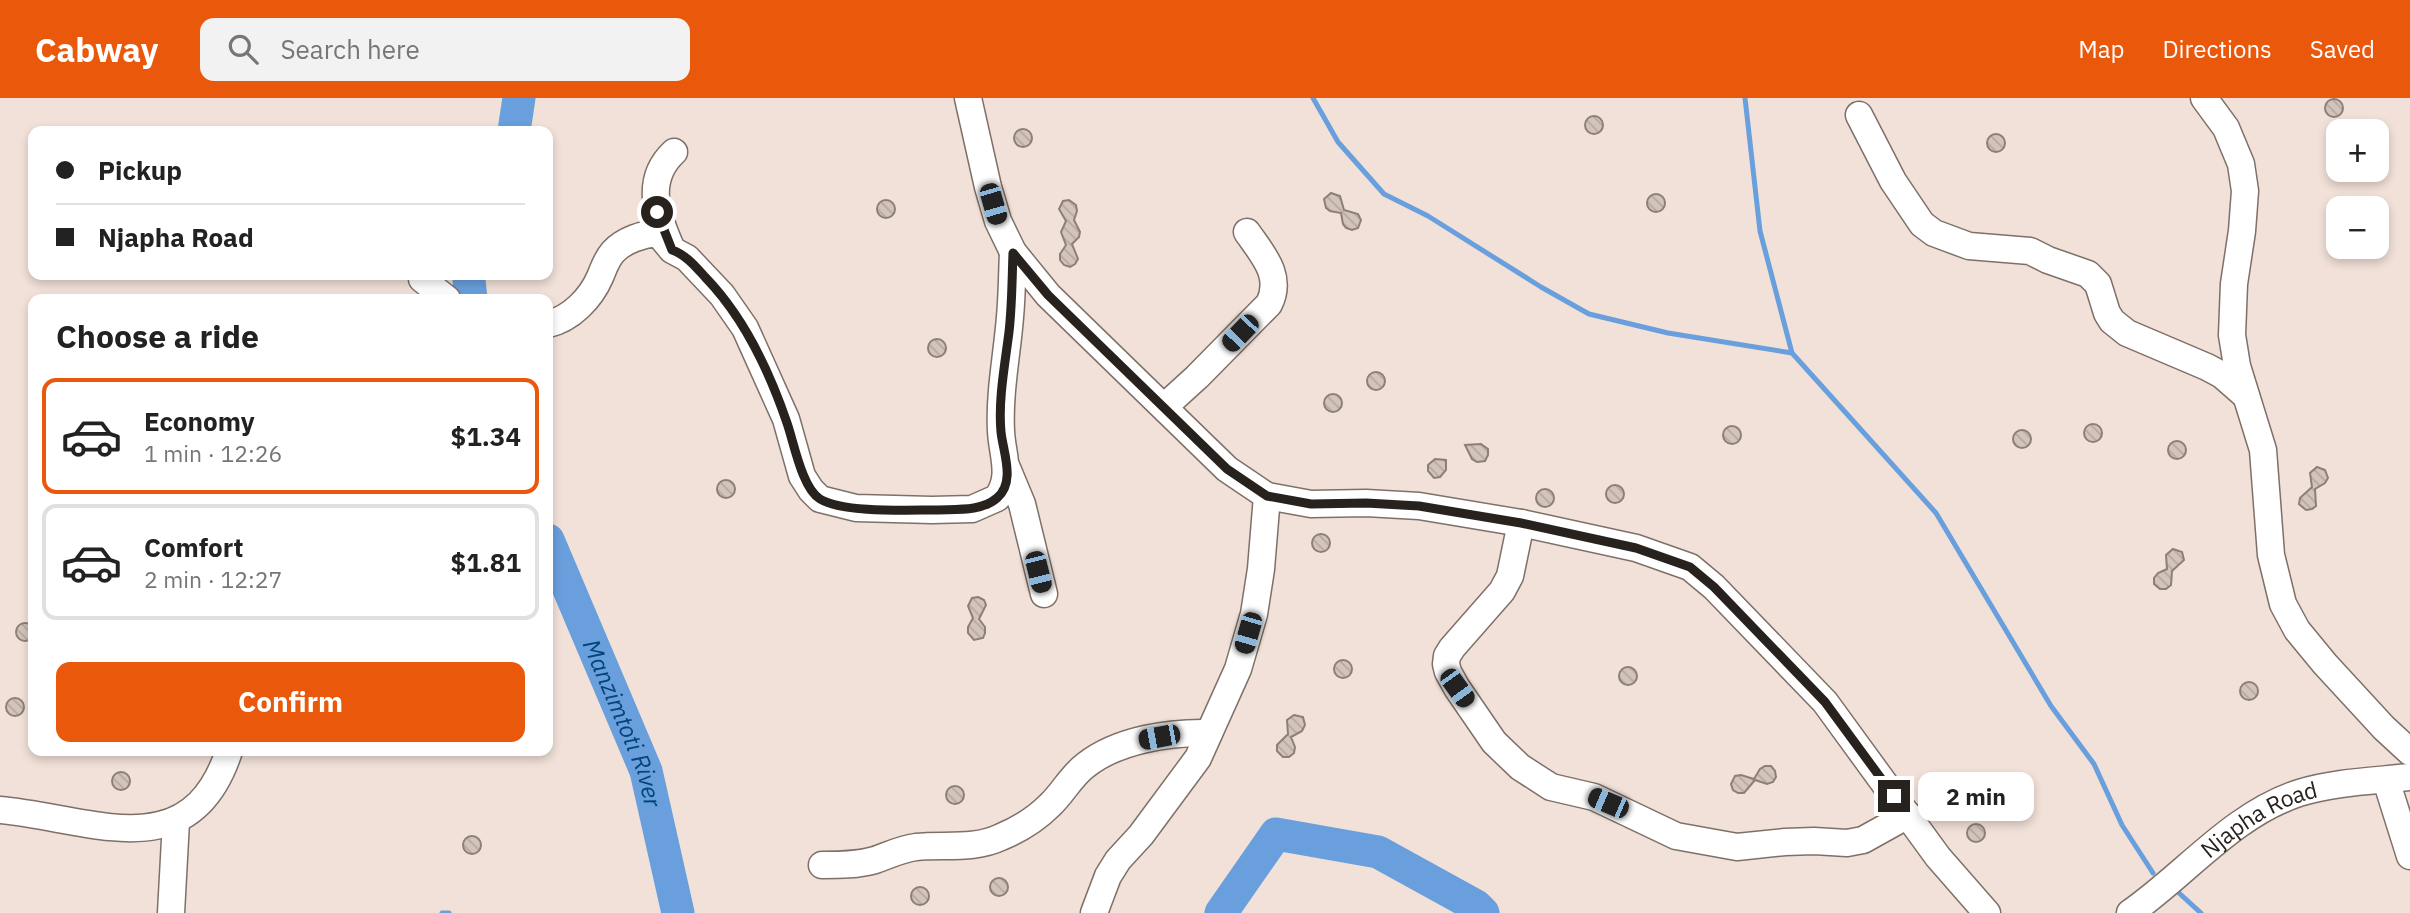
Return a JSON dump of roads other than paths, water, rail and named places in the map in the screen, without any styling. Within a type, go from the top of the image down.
[{"type":"street","points":[[968,98],[991,198],[1013,253],[1048,295],[1227,469],[1267,496],[1311,504],[1419,506],[1521,523],[1636,548],[1690,567],[1714,587],[1825,702],[1938,857],[1987,913]]},
{"type":"street","points":[[2204,98],[2226,128],[2241,164],[2245,191],[2231,308],[2237,366],[2263,450],[2271,555],[2283,604],[2297,630],[2325,664],[2410,752]]},
{"type":"street","points":[[1859,115],[1893,181],[1922,224],[1934,233],[1969,246],[2030,251],[2088,274],[2098,284],[2107,313],[2117,326],[2127,333],[2222,375],[2246,396]]},
{"type":"street","points":[[672,250],[659,220],[656,197],[659,170],[674,152]]},
{"type":"street","points":[[1164,407],[1269,304],[1274,294],[1274,276],[1247,232]]},
{"type":"street","points":[[553,322],[573,312],[590,296],[614,250],[626,242],[658,233],[672,250],[687,258],[722,295],[745,328],[786,419],[802,476],[820,499],[856,508],[972,509],[997,498],[1004,485],[1007,468]]},
{"type":"street","points":[[1013,253],[1001,432],[1007,468],[1021,504],[1044,594]]},
{"type":"street","points":[[421,284],[438,294]]},
{"type":"street","points":[[1094,913],[1108,876],[1118,860],[1141,835],[1198,758],[1238,669],[1254,614],[1267,496]]},
{"type":"street","points":[[1521,523],[1514,564],[1502,591],[1452,648],[1446,664],[1457,688],[1494,742],[1520,766],[1551,787],[1594,797],[1676,836],[1715,845],[1737,847],[1814,841],[1847,843],[1863,840],[1908,815]]},
{"type":"street","points":[[822,865],[847,865],[873,860],[914,847],[964,846],[999,838],[1030,821],[1050,805],[1086,765],[1102,755],[1145,740],[1174,734],[1209,733]]},
{"type":"street","points":[[0,810],[75,823],[116,827],[162,827],[176,821],[203,801],[215,786],[227,756]]},
{"type":"street","points":[[2398,779],[2410,856]]},
{"type":"street","name":"Njapha Road","points":[[2130,913],[2151,899],[2213,845],[2261,810],[2301,792],[2398,779]]},
{"type":"street","points":[[171,913],[176,821]]},
{"type":"waterway","name":"Manzimtoti River","points":[[515,126],[519,98]]},
{"type":"waterway","points":[[1313,98],[1338,142],[1384,194],[1428,216],[1589,314],[1668,333],[1792,353],[1936,513],[2051,706],[2094,764],[2122,825],[2153,873]]},
{"type":"waterway","points":[[1745,98],[1760,231],[1792,353]]},
{"type":"waterway","name":"Manzimtoti River","points":[[469,280],[470,294]]},
{"type":"waterway","name":"Manzimtoti River","points":[[553,552],[646,771],[678,913]]},
{"type":"waterway","name":"Manzimtoti River","points":[[1221,913],[1276,834],[1378,852],[1476,906],[1483,913]]},
{"type":"waterway","points":[[2179,893],[2201,913]]},
{"type":"waterway","points":[[442,913],[449,913]]}]
